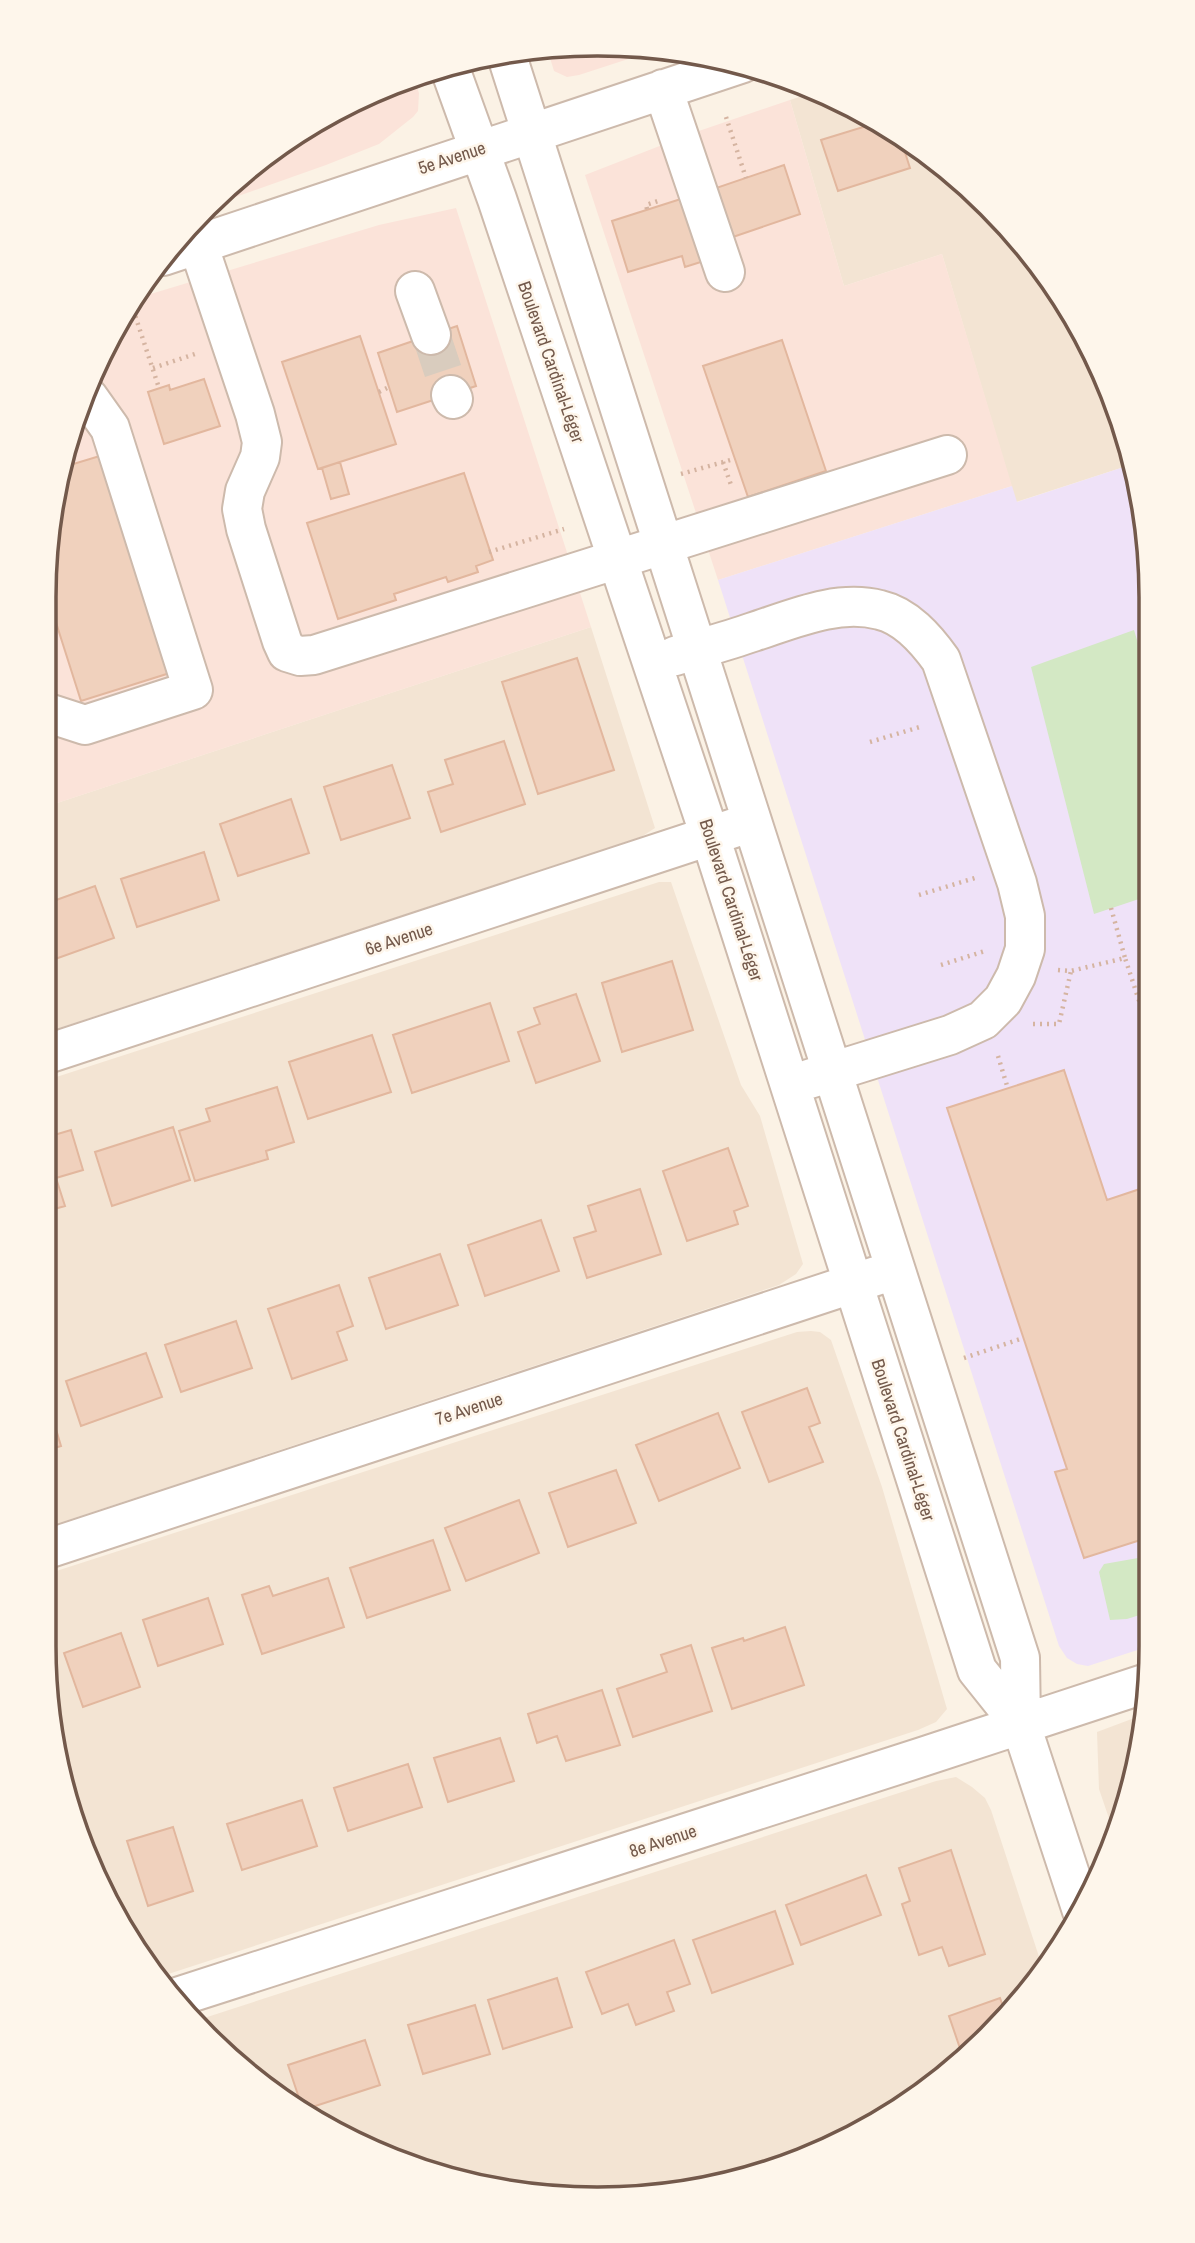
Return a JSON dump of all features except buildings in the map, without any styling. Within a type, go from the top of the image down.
[{"type":"street","name":"Boulevard Cardinal-Léger","points":[[509,64],[1020,1658],[1021,1725],[1077,1896]]},
{"type":"street","name":"5e Avenue","points":[[183,249],[716,69]]},
{"type":"street","name":"Boulevard Cardinal-Léger","points":[[452,76],[554,368],[710,836],[977,1670],[1021,1725]]},
{"type":"street","points":[[663,89],[725,272]]},
{"type":"street","points":[[181,252],[255,414],[262,442],[260,457],[245,491],[242,509],[282,641],[287,652],[300,656],[314,655],[947,455]]},
{"type":"street","points":[[522,276],[572,258]]},
{"type":"street","points":[[415,291],[431,335]]},
{"type":"street","points":[[554,368],[602,354]]},
{"type":"street","points":[[56,716],[85,725],[193,690],[110,428],[93,401]]},
{"type":"street","points":[[652,663],[818,611],[849,607],[880,610],[907,623],[942,660],[1011,867],[1026,916],[1024,949],[1016,976],[1003,1000],[983,1020],[950,1035],[790,1084]]},
{"type":"street","name":"6e Avenue","points":[[56,1051],[753,822]]},
{"type":"street","name":"7e Avenue","points":[[56,1546],[894,1269]]},
{"type":"street","name":"8e Avenue","points":[[184,1995],[1137,1686]]},
{"type":"path","points":[[726,117],[746,178]]},
{"type":"path","points":[[135,316],[159,388]]},
{"type":"path","points":[[379,391],[387,388]]},
{"type":"path","points":[[678,475],[734,459]]},
{"type":"path","points":[[489,552],[564,529]]},
{"type":"path","points":[[870,742],[960,715]]},
{"type":"path","points":[[919,895],[1011,867]]},
{"type":"path","points":[[1111,908],[1139,1001]]},
{"type":"path","points":[[1054,969],[1071,971],[1125,958]]},
{"type":"path","points":[[1029,1024],[1059,1024],[1071,971]]},
{"type":"path","points":[[964,1358],[1023,1338]]},
{"type":"shaded area","points":[[634,57],[579,75],[567,77],[554,71],[550,58]]},
{"type":"shaded area","points":[[417,87],[418,111],[413,117],[379,144],[232,198],[268,168],[327,129],[390,97]]},
{"type":"shaded area","points":[[805,97],[898,147],[955,190],[1005,240],[1048,297],[1083,358],[1098,390],[1123,467],[1016,502],[942,254],[844,286],[790,100]]},
{"type":"shaded area","points":[[790,100],[844,286],[942,254],[1012,486],[718,580],[585,175],[693,133]]},
{"type":"shaded area","points":[[456,208],[591,627],[56,803],[57,562],[66,492],[74,457],[97,390],[129,327],[149,295],[379,225]]},
{"type":"shaded area","points":[[1123,467],[1138,562],[1139,1650],[1088,1666],[1067,1658],[1059,1646],[718,580],[1012,486],[1017,502]]},
{"type":"shaded area","points":[[591,627],[655,828],[641,837],[56,1029],[56,803]]},
{"type":"shaded area","points":[[659,882],[671,882],[741,1085],[760,1116],[803,1264],[796,1274],[779,1285],[56,1524],[56,1077]]},
{"type":"shaded area","points":[[797,1332],[820,1332],[831,1340],[882,1487],[947,1709],[936,1722],[167,1974],[147,1946],[112,1885],[97,1853],[74,1786],[66,1751],[57,1681],[56,1571]]},
{"type":"shaded area","points":[[1134,1718],[1121,1786],[1110,1821],[1099,1789],[1097,1732]]},
{"type":"shaded area","points":[[956,1777],[985,1798],[1039,1958],[1005,2003],[955,2053],[927,2075],[898,2096],[837,2131],[772,2158],[703,2177],[633,2186],[562,2186],[492,2177],[457,2169],[390,2146],[327,2114],[297,2096],[240,2053],[205,2018],[936,1781]]},
{"type":"green space","points":[[1134,630],[1139,647],[1139,899],[1094,914],[1031,667]]},
{"type":"green space","points":[[1139,1559],[1139,1615],[1110,1620],[1099,1572],[1104,1564]]},
{"type":"tunnel","points":[[431,335],[451,395]]}]
